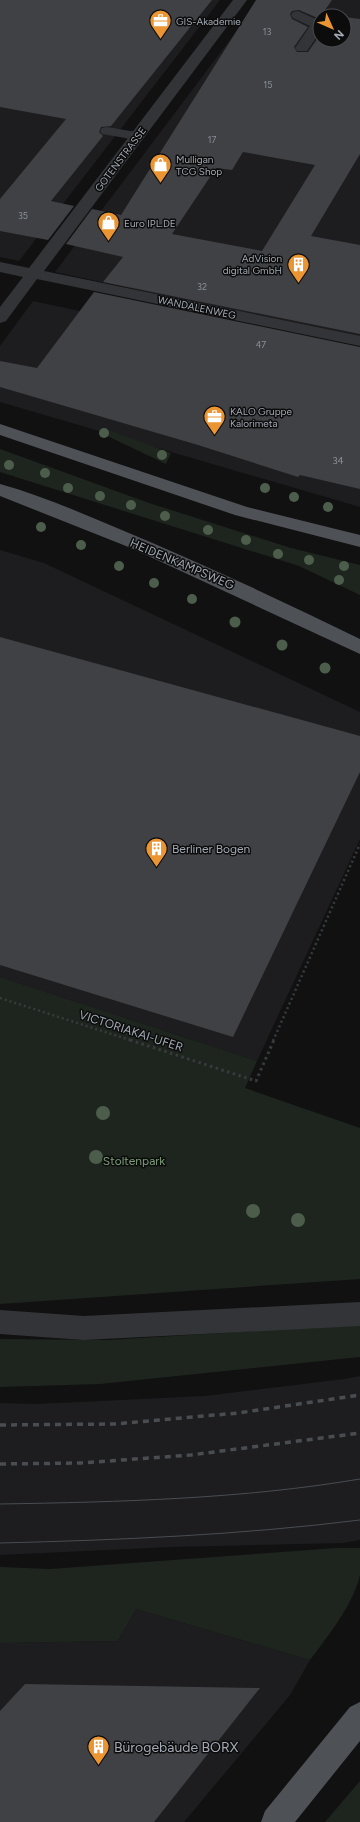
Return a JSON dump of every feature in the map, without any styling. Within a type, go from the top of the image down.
[{"type":"main road","points":[[0,429],[241,511],[360,541]]},
{"type":"main road","name":"HEIDENKAMPSWEG","points":[[0,490],[83,521],[198,570],[360,647]]},
{"type":"main road","points":[[276,1822],[360,1717]]},
{"type":"street","name":"GOTENSTRASSE","points":[[0,318],[240,0]]},
{"type":"street","points":[[298,15],[318,25],[302,48]]},
{"type":"street","points":[[107,130],[137,136]]},
{"type":"street","name":"WANDALENWEG","points":[[0,267],[360,340]]},
{"type":"street","points":[[0,1322],[84,1328],[360,1314]]},
{"type":"path","name":"VICTORIAKAI-UFER","points":[[0,998],[256,1081],[360,844]]},
{"type":"shaded area","points":[[0,0],[220,0],[19,261],[0,257]]},
{"type":"shaded area","points":[[260,0],[360,0],[360,338],[55,272]]},
{"type":"shaded area","points":[[33,301],[360,371],[360,507],[0,402],[0,346]]},
{"type":"shaded area","name":"Berliner Bogen","points":[[0,550],[44,563],[360,712],[360,839],[257,1061],[0,977]]},
{"type":"shaded area","points":[[360,1376],[360,1540],[343,1543],[171,1547],[0,1555],[0,1403],[37,1404],[205,1396]]},
{"type":"shaded area","points":[[136,1609],[310,1660],[290,1695],[184,1822],[0,1822],[0,1643],[118,1641]]},
{"type":"green space","points":[[103,428],[171,453],[166,464],[101,433]]},
{"type":"green space","points":[[0,449],[149,503],[291,548],[360,565],[360,595],[299,566],[0,472]]},
{"type":"green space","name":"Stoltenpark","points":[[0,977],[257,1061],[245,1088],[360,1128],[360,1279],[0,1304]]},
{"type":"green space","points":[[360,1324],[360,1357],[100,1384],[0,1387],[0,1339],[109,1340]]},
{"type":"green space","points":[[337,1548],[360,1548],[360,1575],[357,1586],[346,1609],[310,1660],[136,1609],[118,1641],[0,1643],[0,1567],[50,1569]]},
{"type":"green space","points":[[360,1781],[360,1822],[325,1822]]},
{"type":"building","points":[[0,0],[212,0],[111,126],[101,127],[99,132],[103,136],[51,201],[74,206],[48,240],[0,231],[0,199],[66,119],[0,107]]},
{"type":"building","points":[[256,0],[332,0],[326,8],[312,8],[312,16],[299,10],[292,11],[290,14],[292,19],[308,27],[294,47],[297,52],[308,52],[312,46],[312,48],[352,48],[352,18],[360,19],[360,154],[311,236],[360,245],[360,334],[103,282],[123,257],[66,244],[92,209],[121,215]],"holes":[[[243,152],[315,165],[262,251],[172,234],[216,168],[232,170]]]},
{"type":"building","points":[[94,292],[360,347],[360,489],[300,475],[298,477],[198,445],[0,387],[0,361],[37,368]]},
{"type":"building","name":"Berliner Bogen","points":[[0,637],[360,736],[360,772],[233,1037],[0,965]]},
{"type":"building","name":"Bürogebäude BORX","points":[[25,1684],[260,1688],[154,1822],[0,1822],[0,1711]]},
{"type":"tram line","points":[[0,1504],[90,1502],[226,1495],[316,1486],[360,1479]]},
{"type":"tram line","points":[[0,1543],[180,1536],[270,1530],[360,1520]]},
{"type":"railway","points":[[0,1425],[114,1424],[238,1413],[360,1395]]},
{"type":"railway","points":[[0,1464],[81,1463],[191,1455],[360,1433]]},
{"type":"place","name":"GIS-Akademie","points":[[161,40]]},
{"type":"place","name":"Mulligan TCG Shop","points":[[161,184]]},
{"type":"place","name":"Euro IPL.DE","points":[[108,242]]},
{"type":"place","name":"AdVision digital GmbH","points":[[298,284]]},
{"type":"place","name":"KALO Gruppe Kalorimeta","points":[[214,436]]},
{"type":"place","name":"Berliner Bogen","points":[[157,868]]},
{"type":"place","name":"Bürogebäude BORX","points":[[99,1766]]}]
